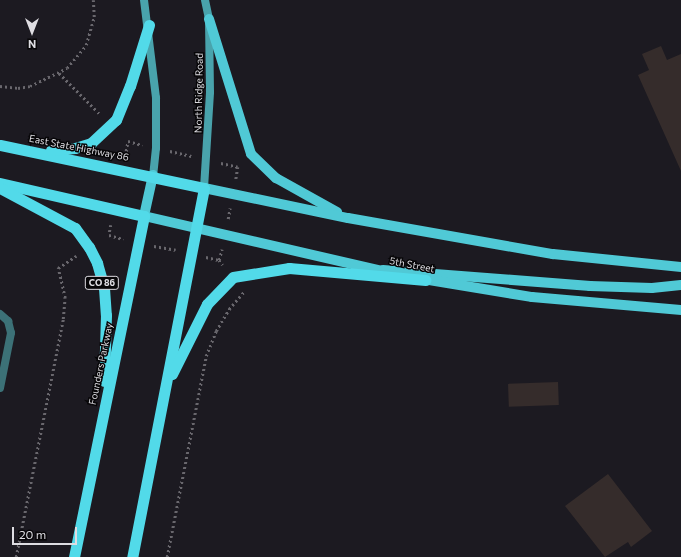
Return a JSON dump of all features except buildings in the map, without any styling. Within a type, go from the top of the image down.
[{"type":"highway","points":[[0,145],[58,150],[76,148],[91,143],[111,126],[130,86],[149,25]]},
{"type":"highway","name":"East State Highway 86","points":[[0,145],[153,175]]},
{"type":"highway","points":[[132,557],[204,188],[153,175]]},
{"type":"highway","points":[[0,183],[144,216]]},
{"type":"highway","name":"CO 86","points":[[0,188],[75,228],[89,247],[97,263],[104,288],[106,316],[100,429]]},
{"type":"highway","name":"Founders Parkway","points":[[74,557],[144,216]]},
{"type":"highway","points":[[165,389],[207,304],[233,277],[289,268],[425,280]]},
{"type":"main road","points":[[144,0],[149,25],[156,98],[156,148],[153,175]]},
{"type":"main road","name":"North Ridge Road","points":[[204,188],[210,92],[209,19],[205,0]]},
{"type":"main road","points":[[209,19],[251,154],[276,178],[348,218]]},
{"type":"main road","name":"Founders Parkway","points":[[144,216],[153,175]]},
{"type":"main road","points":[[204,188],[348,218],[553,254],[681,267]]},
{"type":"main road","name":"5th Street","points":[[144,216],[425,280],[532,297],[681,310]]},
{"type":"main road","points":[[373,269],[590,286],[652,288],[681,285]]},
{"type":"lane","points":[[0,314],[8,321],[11,333],[0,388]]},
{"type":"path","points":[[0,86],[24,87],[59,73],[86,45],[94,17],[93,0]]},
{"type":"path","points":[[59,73],[128,142],[238,167],[226,235],[219,260]]},
{"type":"path","points":[[122,169],[128,142]]},
{"type":"path","points":[[109,236],[114,209]]},
{"type":"path","points":[[16,557],[63,319],[65,298],[58,268],[89,247],[109,236],[219,260],[246,294],[229,309],[216,330],[206,356],[167,557]]}]
